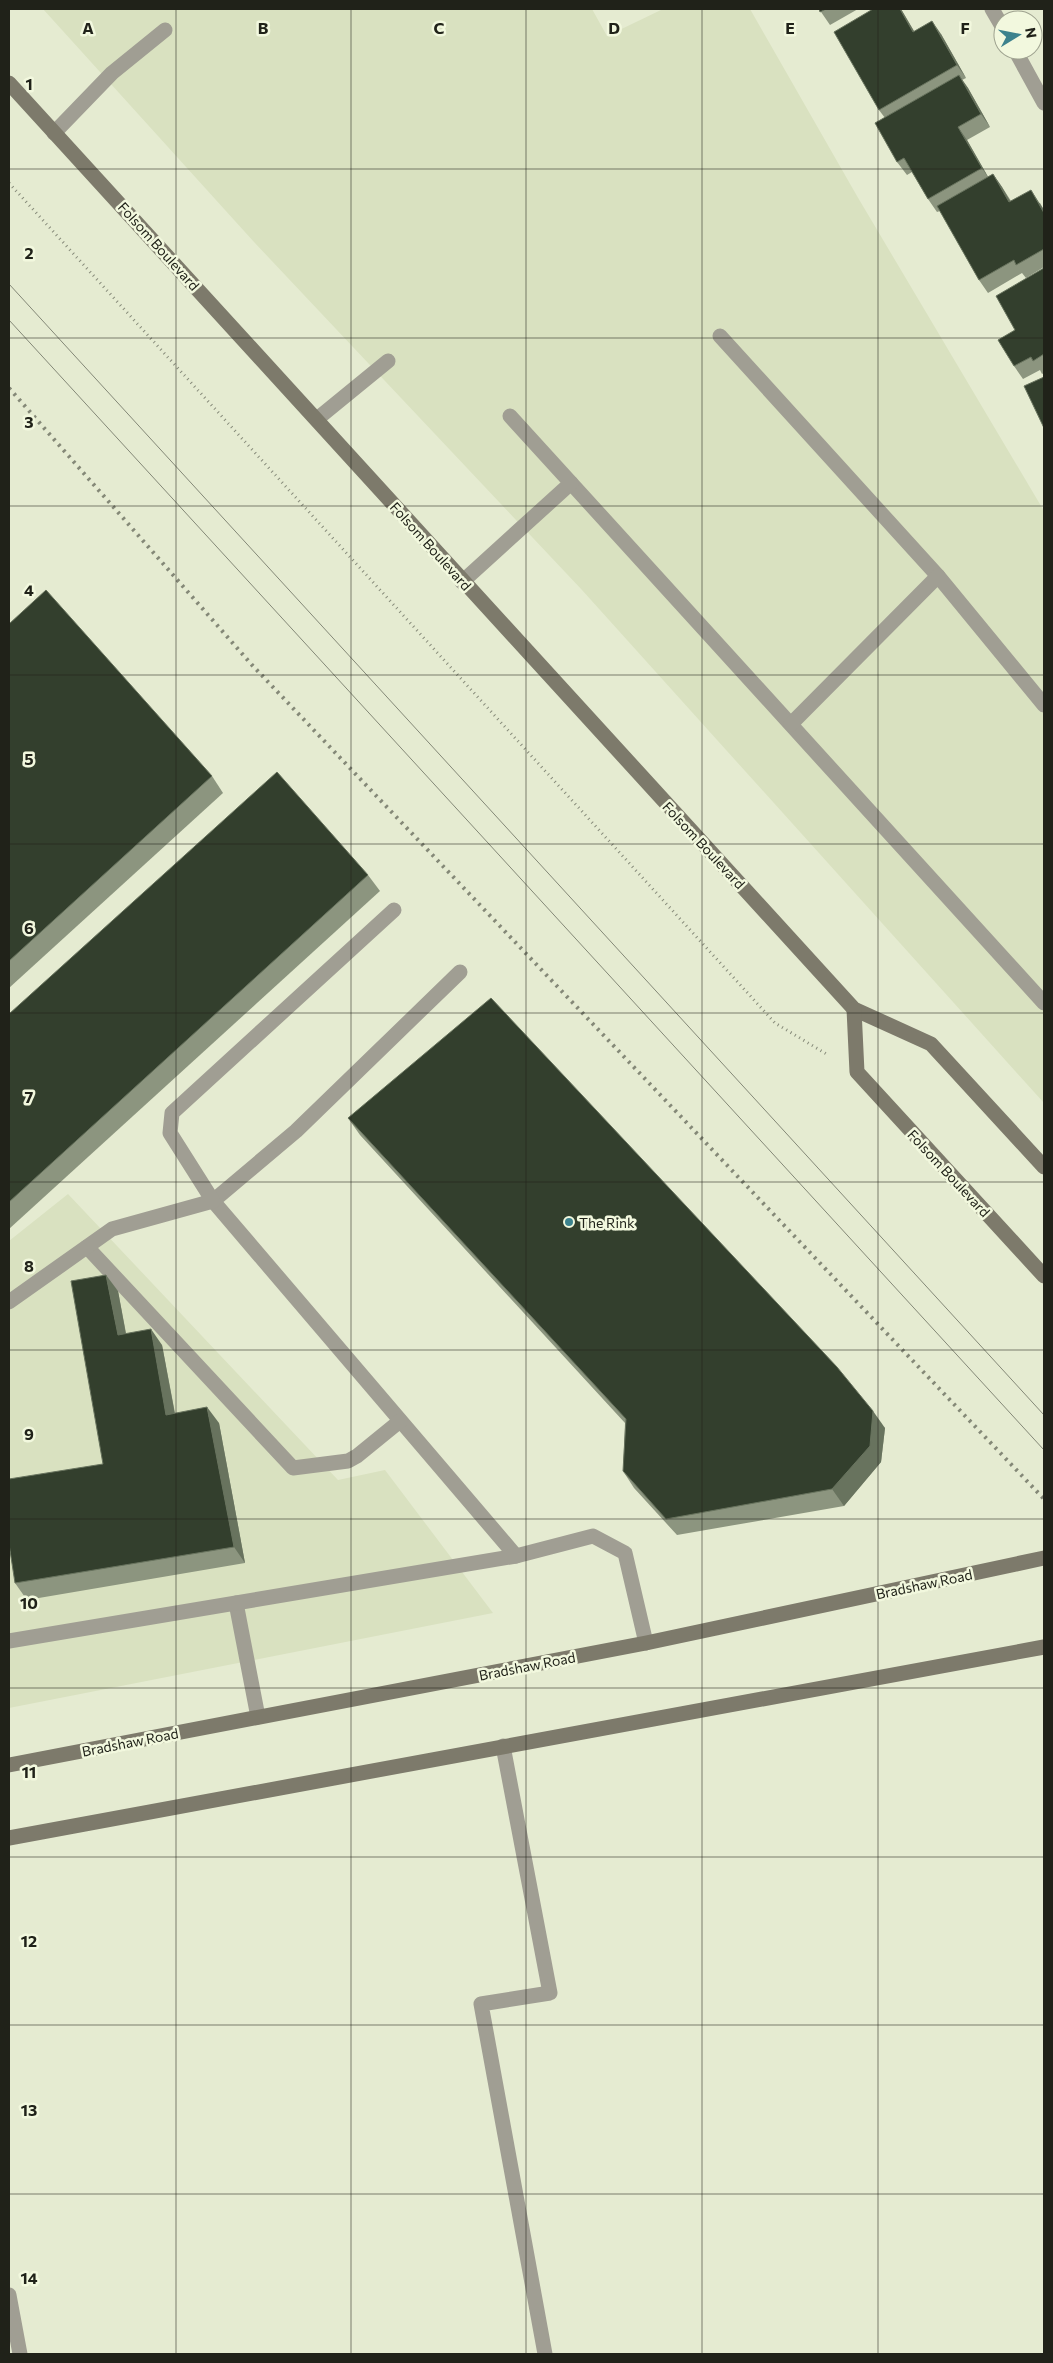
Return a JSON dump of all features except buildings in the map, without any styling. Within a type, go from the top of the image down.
[{"type":"main road","name":"Folsom Boulevard","points":[[9,83],[317,419],[462,582],[854,1009],[932,1044],[1044,1167]]},
{"type":"main road","points":[[854,1009],[857,1072]]},
{"type":"main road","name":"Folsom Boulevard","points":[[857,1072],[1044,1276]]},
{"type":"main road","name":"Bradshaw Road","points":[[9,1765],[646,1643],[1044,1558]]},
{"type":"main road","points":[[9,1838],[1044,1647]]},
{"type":"street","points":[[54,133],[112,73],[164,30]]},
{"type":"street","points":[[1020,60],[1044,103]]},
{"type":"street","points":[[720,336],[938,576],[1044,704]]},
{"type":"street","points":[[317,419],[388,361]]},
{"type":"street","points":[[510,416],[1044,1003]]},
{"type":"street","points":[[462,582],[571,483]]},
{"type":"street","points":[[791,724],[938,576]]},
{"type":"street","points":[[394,910],[172,1113],[170,1133],[213,1201],[516,1556]]},
{"type":"street","points":[[9,1302],[112,1229],[213,1201],[296,1131],[460,972]]},
{"type":"street","points":[[87,1247],[293,1468],[348,1461],[357,1456],[400,1420]]},
{"type":"street","points":[[9,1642],[516,1556],[593,1536],[625,1553],[646,1643]]},
{"type":"street","points":[[236,1603],[258,1717]]},
{"type":"street","points":[[503,1746],[550,1993],[481,2004],[544,2354]]},
{"type":"street","points":[[9,2295],[20,2354]]},
{"type":"path","points":[[9,183],[775,1023],[857,1072]]},
{"type":"shaded area","points":[[43,9],[592,9],[607,36],[663,9],[750,9],[857,196],[1044,511],[1044,1103],[582,590],[254,242]]},
{"type":"shaded area","points":[[68,1194],[338,1480],[385,1470],[493,1613],[9,1708],[9,1241]]},
{"type":"tram line","points":[[9,284],[1044,1415]]},
{"type":"tram line","points":[[9,320],[1044,1450]]},
{"type":"railway","points":[[9,388],[252,665],[1044,1499]]},
{"type":"place","name":"The Rink","points":[[569,1222]]}]
